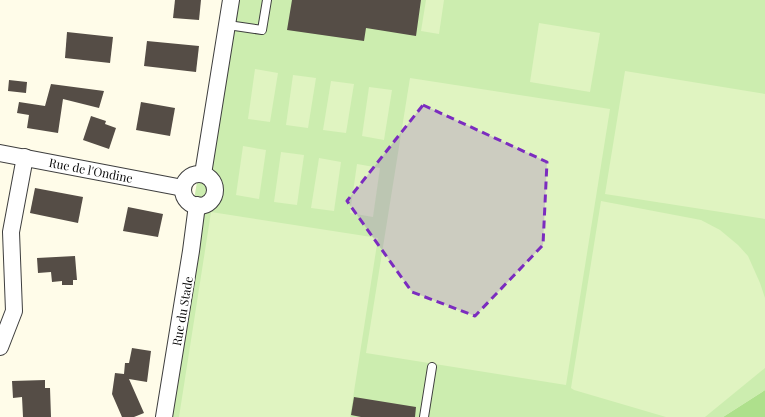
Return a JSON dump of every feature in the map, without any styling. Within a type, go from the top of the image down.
[{"type":"street","points":[[203,174],[231,0]]},
{"type":"street","name":"Rue de l'Ondine","points":[[0,153],[183,188]]},
{"type":"street","points":[[0,347],[14,311],[11,232],[25,157]]},
{"type":"street","points":[[203,174],[213,183],[214,195],[209,202],[205,204],[192,204],[185,198],[183,188],[188,178],[192,175],[203,174]]},
{"type":"street","name":"Rue du Stade","points":[[164,417],[192,251],[197,205]]},
{"type":"lane","points":[[228,25],[262,30],[267,0]]},
{"type":"lane","points":[[424,417],[432,367]]},
{"type":"highlighted area","points":[[423,105],[547,162],[543,245],[475,316],[412,292],[347,201]]},
{"type":"green space","points":[[228,0],[765,0],[765,390],[723,417],[157,417]]},
{"type":"green space","points":[[426,0],[444,0],[439,34],[421,31]]},
{"type":"green space","points":[[539,23],[600,33],[590,92],[530,82]]},
{"type":"green space","points":[[255,69],[278,73],[270,122],[248,119]]},
{"type":"green space","points":[[625,71],[765,94],[765,219],[605,194]]},
{"type":"green space","points":[[293,75],[316,78],[308,128],[286,125]]},
{"type":"green space","points":[[410,78],[610,109],[566,385],[366,353]]},
{"type":"green space","points":[[331,81],[354,84],[346,133],[323,130]]},
{"type":"green space","points":[[369,87],[392,90],[384,140],[362,136]]},
{"type":"green space","points":[[243,146],[266,150],[259,199],[236,195]]},
{"type":"green space","points":[[281,152],[304,155],[297,205],[274,202]]},
{"type":"green space","points":[[319,158],[341,162],[334,211],[311,208]]},
{"type":"green space","points":[[357,164],[380,168],[373,217],[350,213]]},
{"type":"green space","points":[[601,201],[701,220],[720,230],[738,245],[748,256],[765,298],[765,368],[705,417],[666,417],[571,388]]},
{"type":"green space","points":[[211,212],[378,238],[350,417],[179,417]]},
{"type":"green space","points":[[765,390],[765,417],[723,417]]},
{"type":"building","points":[[175,0],[201,0],[199,20],[173,18]]},
{"type":"building","points":[[292,0],[421,0],[416,36],[366,28],[364,41],[287,30]]},
{"type":"building","points":[[67,32],[113,37],[110,63],[65,58]]},
{"type":"building","points":[[147,41],[199,46],[196,72],[144,66]]},
{"type":"building","points":[[9,80],[27,82],[26,93],[8,91]]},
{"type":"building","points":[[51,84],[104,91],[99,108],[63,99],[58,133],[27,128],[29,115],[17,113],[19,102],[45,106]]},
{"type":"building","points":[[141,102],[175,108],[170,136],[136,130]]},
{"type":"building","points":[[91,116],[106,121],[105,124],[116,128],[109,149],[83,140]]},
{"type":"building","points":[[35,188],[83,197],[78,223],[30,213]]},
{"type":"building","points":[[128,207],[163,214],[158,237],[123,231]]},
{"type":"building","points":[[75,256],[77,280],[73,280],[73,285],[62,285],[62,281],[52,282],[51,272],[38,273],[37,258]]},
{"type":"building","points":[[132,348],[151,351],[147,382],[129,379],[144,413],[134,417],[122,417],[112,394],[115,373],[124,374],[125,363],[129,363]]},
{"type":"building","points":[[45,380],[45,388],[50,388],[51,417],[23,417],[22,397],[13,398],[12,381]]},
{"type":"building","points":[[354,397],[416,407],[415,417],[361,417],[351,415]]}]
